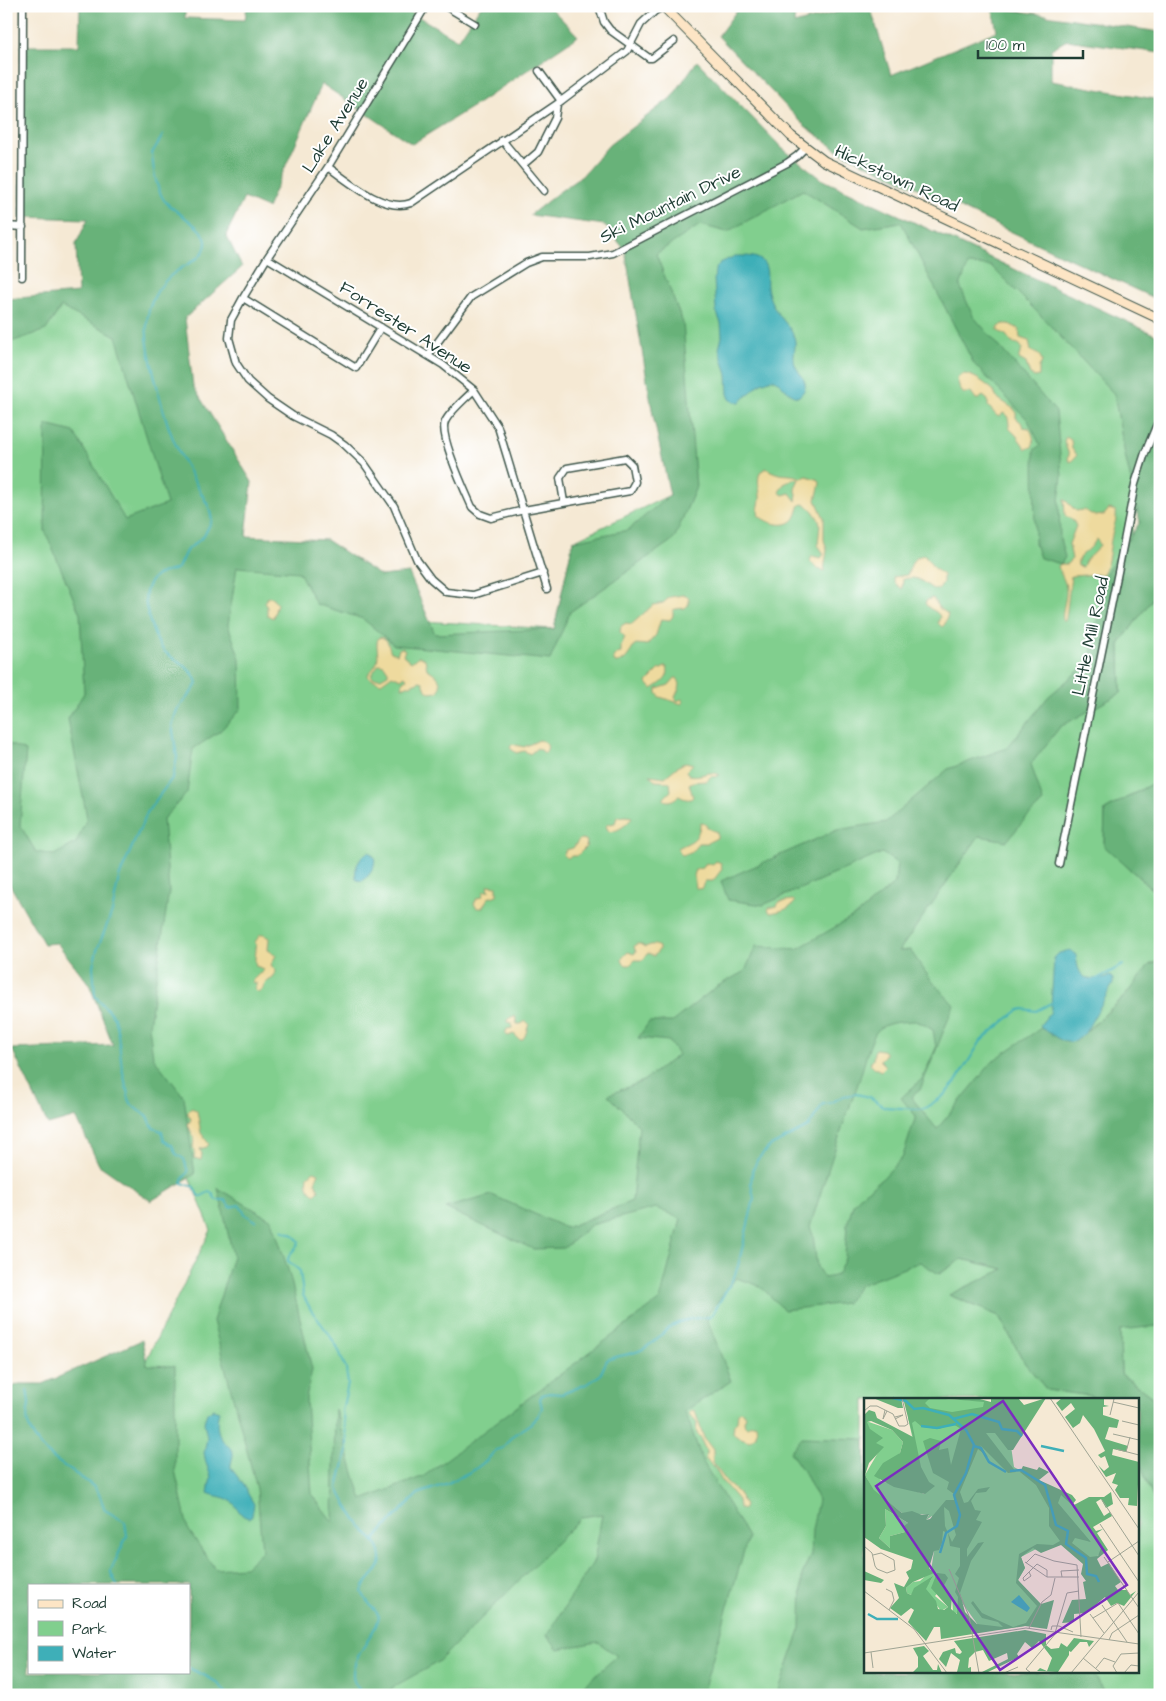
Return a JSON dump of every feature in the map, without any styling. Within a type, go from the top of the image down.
[{"type":"street","points":[[22,277],[23,6]]},
{"type":"street","name":"Lake Avenue","points":[[426,6],[328,168],[267,258],[243,298],[231,320],[229,338],[236,363],[248,381],[268,400],[345,444],[364,463],[394,506],[417,560],[431,579],[446,592],[473,595],[543,573]]},
{"type":"street","points":[[445,6],[475,24]]},
{"type":"street","points":[[599,6],[604,22],[610,30],[649,58],[652,58],[674,41]]},
{"type":"street","points":[[328,168],[381,202],[390,205],[404,205],[411,202],[559,102],[627,51],[641,24],[663,6]]},
{"type":"street","name":"Hickstown Road","points":[[663,6],[804,148],[836,168],[1160,319]]},
{"type":"street","points":[[524,164],[538,152],[555,118],[559,102],[539,71]]},
{"type":"street","points":[[502,140],[524,164],[544,191]]},
{"type":"street","name":"Ski Mountain Drive","points":[[428,355],[471,297],[520,266],[542,257],[590,257],[613,253],[787,163],[804,148]]},
{"type":"street","points":[[6,226],[23,227]]},
{"type":"street","name":"Forrester Avenue","points":[[267,258],[428,355],[474,390],[498,427],[547,589]]},
{"type":"street","points":[[243,298],[356,368],[381,327]]},
{"type":"street","points":[[474,390],[444,422],[444,436],[472,507],[480,514],[491,518],[564,502],[630,491],[635,482],[632,465],[625,458],[567,468],[560,478],[564,502]]},
{"type":"street","name":"Little Mill Road","points":[[1059,864],[1068,811],[1118,576],[1135,484],[1145,452],[1160,417]]},
{"type":"green space","points":[[80,6],[185,6],[185,18],[245,20],[247,6],[400,6],[458,40],[481,6],[549,6],[578,36],[477,104],[412,144],[322,84],[267,208],[244,198],[226,235],[242,267],[185,318],[193,386],[252,482],[246,536],[326,540],[381,576],[409,573],[435,634],[554,629],[573,541],[628,530],[670,495],[653,415],[625,250],[605,225],[530,215],[582,176],[609,145],[672,97],[697,61],[783,149],[823,180],[1160,337],[1160,595],[1155,595],[1120,643],[1121,693],[1060,727],[1031,764],[1043,802],[1025,819],[1007,841],[979,836],[899,951],[910,950],[931,980],[954,1005],[920,1090],[911,1097],[937,1129],[994,1060],[1041,1028],[1075,1042],[1125,996],[1149,965],[1160,961],[1160,1322],[1157,1326],[1120,1330],[1121,1374],[1160,1403],[1160,1516],[1138,1459],[1138,1398],[1094,1398],[1092,1396],[1047,1390],[1024,1362],[999,1316],[949,1295],[1004,1269],[962,1259],[939,1274],[920,1262],[860,1285],[846,1303],[784,1310],[760,1286],[736,1278],[706,1316],[731,1381],[685,1411],[703,1462],[748,1537],[702,1695],[573,1695],[617,1656],[598,1642],[558,1649],[547,1635],[594,1561],[602,1514],[582,1517],[438,1662],[393,1687],[387,1695],[6,1695],[6,1390],[19,1384],[43,1384],[142,1340],[147,1365],[175,1366],[175,1470],[188,1529],[215,1569],[245,1567],[262,1551],[257,1489],[213,1321],[233,1256],[218,1188],[272,1220],[290,1276],[312,1369],[306,1398],[312,1495],[333,1522],[335,1409],[362,1500],[424,1476],[660,1300],[681,1219],[656,1208],[591,1225],[564,1248],[533,1249],[445,1208],[492,1195],[566,1228],[632,1201],[639,1126],[608,1095],[643,1081],[678,1055],[669,1041],[638,1038],[649,1022],[672,1022],[716,987],[745,971],[756,946],[797,949],[858,914],[895,883],[897,863],[882,853],[763,905],[728,900],[721,881],[837,830],[886,822],[948,769],[1007,748],[1048,697],[1090,661],[1104,576],[1140,522],[1114,394],[991,266],[968,265],[960,286],[973,316],[1056,412],[1062,476],[1059,501],[1060,539],[1065,557],[1061,564],[1040,558],[1035,544],[1034,450],[1040,445],[1028,420],[974,364],[901,222],[863,228],[803,190],[727,232],[700,225],[656,254],[683,323],[696,487],[674,539],[570,612],[550,660],[394,645],[363,619],[316,604],[299,572],[237,567],[228,625],[240,659],[241,709],[220,731],[193,749],[187,793],[163,819],[169,891],[149,1026],[153,1057],[184,1097],[195,1174],[151,1201],[99,1165],[76,1117],[48,1125],[12,1049],[113,1045],[89,984],[57,943],[44,944],[6,878],[6,745],[9,744],[26,751],[20,825],[36,852],[54,855],[76,843],[87,818],[68,719],[84,693],[80,614],[45,531],[46,425],[74,432],[125,520],[167,504],[116,336],[61,307],[46,330],[8,343],[6,351],[6,299],[78,293],[76,244],[88,219],[21,217],[21,46],[79,46]],"holes":[[[915,1021],[933,1030],[936,1048],[922,1079],[901,1098],[916,1116],[903,1156],[883,1178],[863,1193],[853,1204],[847,1225],[845,1258],[839,1272],[834,1276],[824,1278],[817,1267],[813,1235],[810,1227],[870,1046],[878,1030],[886,1025],[896,1022]]]},
{"type":"green space","points":[[740,6],[795,6],[794,24],[860,6],[870,6],[891,75],[997,31],[992,7],[1160,32],[1160,53],[1067,40],[1051,49],[1051,81],[1160,100],[1160,301],[840,152],[805,126],[718,36]]},
{"type":"green space","points":[[823,180],[1014,269],[1118,355],[1137,509],[1091,709],[1121,693],[1120,643],[1155,595],[1160,595],[1160,779],[1105,810],[1104,845],[1151,889],[1160,884],[1160,961],[1149,965],[1125,996],[1074,1042],[939,1274],[962,1259],[1005,1269],[949,1295],[999,1316],[1024,1362],[1047,1390],[1092,1396],[1094,1398],[864,1398],[864,1482],[784,1695],[138,1695],[185,1674],[190,1674],[190,1584],[138,1376],[211,1230],[148,1078],[52,884],[6,821],[6,320],[110,293],[226,541],[330,562],[405,620],[554,629],[573,541],[670,495],[643,192]]},
{"type":"green space","points":[[1160,779],[1160,884],[1152,889],[1104,846],[1105,810]]},
{"type":"green space","points":[[1160,1322],[1160,1403],[1121,1374],[1120,1329],[1157,1326]]},
{"type":"green space","points":[[802,1437],[864,1439],[864,1674],[1093,1674],[1107,1695],[777,1695],[801,1628],[802,1575],[811,1554],[812,1530],[818,1500],[806,1475],[790,1452]]},
{"type":"green space","points":[[1138,1459],[1160,1516],[1160,1695],[1107,1695],[1093,1674],[1138,1674]]},
{"type":"sand","points":[[1003,324],[1009,324],[1019,329],[1020,338],[1029,341],[1031,351],[1040,356],[1042,362],[1039,367],[1039,376],[1030,375],[1026,363],[1019,359],[1022,350],[1020,345],[1012,343],[1006,335],[998,331],[998,328]]},
{"type":"sand","points":[[964,374],[984,383],[994,391],[996,397],[1014,409],[1016,418],[1023,427],[1029,428],[1032,433],[1032,447],[1026,449],[1009,428],[1008,417],[1003,413],[1000,417],[997,416],[988,406],[988,400],[983,396],[976,399],[971,392],[964,394],[960,389],[957,379]]},
{"type":"sand","points":[[1066,437],[1071,440],[1072,449],[1077,455],[1071,462],[1068,460],[1069,455],[1064,441]]},
{"type":"sand","points":[[766,468],[780,474],[802,478],[807,476],[819,480],[816,500],[824,518],[824,540],[827,550],[824,571],[817,569],[810,561],[812,556],[821,558],[824,554],[818,545],[819,520],[808,506],[800,505],[797,515],[789,523],[773,523],[759,516],[760,496],[758,480],[760,472]],"holes":[[[794,479],[799,479],[795,488],[797,494],[796,501],[790,493],[783,495],[779,492],[784,484]]]},
{"type":"sand","points":[[1064,499],[1076,511],[1084,510],[1095,516],[1104,515],[1109,509],[1116,511],[1108,560],[1103,574],[1071,576],[1066,618],[1063,621],[1066,586],[1058,566],[1067,564],[1072,559],[1069,544],[1076,526],[1073,520],[1065,516]],"holes":[[[1097,539],[1100,545],[1083,567],[1078,566],[1079,558]]]},
{"type":"sand","points":[[925,555],[933,567],[943,575],[943,582],[939,589],[933,589],[913,578],[903,579],[902,589],[895,583],[893,577],[907,575],[914,559]]},
{"type":"sand","points":[[683,595],[689,599],[689,603],[685,608],[673,610],[673,616],[670,620],[661,619],[656,635],[647,645],[636,644],[625,659],[615,663],[613,657],[621,653],[621,646],[625,637],[620,632],[621,626],[626,623],[632,624],[653,605],[663,603],[670,597]]},
{"type":"sand","points":[[268,597],[272,597],[277,604],[273,618],[267,615],[267,607],[264,602]]},
{"type":"sand","points":[[933,598],[938,607],[948,614],[942,627],[938,623],[939,614],[925,603]]},
{"type":"sand","points":[[379,637],[385,639],[391,652],[397,654],[399,649],[405,650],[403,655],[411,662],[419,656],[425,659],[427,669],[434,673],[440,682],[438,692],[430,693],[426,690],[423,682],[420,681],[402,687],[403,681],[407,679],[405,676],[401,679],[392,675],[381,683],[369,678],[368,675],[376,665],[378,658]],"holes":[[[379,664],[384,665],[388,674],[381,678],[373,678],[371,675]]]},
{"type":"sand","points":[[667,667],[668,671],[666,677],[652,689],[647,683],[648,681]]},
{"type":"sand","points":[[677,678],[680,685],[675,697],[677,701],[683,700],[682,704],[660,697],[657,693],[657,689],[669,685]]},
{"type":"sand","points":[[539,740],[547,745],[545,753],[537,748],[530,754],[524,751],[516,753],[510,748],[512,744],[524,747]]},
{"type":"sand","points":[[686,762],[693,764],[686,771],[689,775],[716,773],[720,775],[711,776],[707,781],[689,784],[693,797],[690,799],[679,796],[670,801],[664,800],[671,791],[670,782],[655,781],[650,775],[665,777]]},
{"type":"sand","points":[[617,817],[632,817],[626,825],[610,832],[608,830],[606,826],[615,823]]},
{"type":"sand","points":[[701,823],[717,832],[717,838],[707,843],[698,843],[693,851],[683,855],[680,854],[678,848],[696,837]]},
{"type":"sand","points":[[581,839],[586,840],[586,847],[577,856],[567,858],[563,855],[566,850],[573,848]]},
{"type":"sand","points":[[716,861],[721,863],[722,869],[713,881],[705,881],[701,889],[696,888],[694,876],[696,869],[703,868],[706,863],[713,865]]},
{"type":"sand","points":[[489,885],[497,886],[497,895],[488,898],[482,908],[477,908],[474,904],[477,898],[482,897],[484,891],[489,891]]},
{"type":"sand","points":[[793,900],[795,902],[791,907],[784,910],[770,913],[768,910],[777,906],[779,902]]},
{"type":"sand","points":[[260,935],[269,938],[268,950],[276,955],[271,965],[276,971],[273,978],[265,983],[262,990],[257,992],[254,989],[256,982],[253,983],[252,981],[263,970],[256,966],[255,963],[255,942]]},
{"type":"sand","points":[[636,944],[645,947],[655,945],[659,947],[659,950],[654,956],[648,953],[643,960],[635,960],[630,965],[626,965],[622,961],[623,957],[628,952],[634,954],[636,952],[634,947]]},
{"type":"sand","points":[[515,1016],[517,1024],[526,1021],[529,1024],[522,1040],[514,1034],[508,1036],[505,1034],[507,1029],[512,1028],[512,1023],[507,1022],[507,1020]]},
{"type":"sand","points":[[876,1049],[885,1052],[885,1055],[880,1060],[886,1066],[881,1071],[870,1063],[873,1060]]},
{"type":"sand","points":[[192,1108],[197,1111],[201,1133],[209,1144],[207,1147],[200,1149],[202,1154],[201,1160],[194,1158],[194,1138],[188,1125],[191,1119],[188,1111]]},
{"type":"sand","points":[[314,1171],[319,1173],[315,1182],[319,1190],[315,1194],[312,1193],[308,1186],[308,1176]]},
{"type":"sand","points":[[691,1410],[695,1411],[704,1438],[713,1450],[713,1463],[728,1484],[738,1493],[745,1506],[743,1510],[739,1508],[738,1500],[722,1481],[715,1468],[706,1460],[705,1454],[707,1453],[696,1431],[697,1423],[689,1414]]},
{"type":"sand","points":[[741,1411],[746,1415],[745,1426],[748,1427],[756,1424],[756,1434],[749,1441],[733,1433],[738,1413]]},
{"type":"water","points":[[735,256],[756,258],[766,266],[767,287],[770,299],[795,340],[795,365],[805,383],[803,392],[798,397],[791,394],[773,379],[761,383],[740,402],[734,402],[730,399],[727,375],[719,348],[722,337],[721,323],[716,311],[714,279],[715,270],[720,263]]},
{"type":"water","points":[[368,852],[374,858],[374,866],[365,879],[362,881],[357,880],[356,868],[362,857]]},
{"type":"water","points":[[1070,950],[1076,954],[1079,969],[1085,977],[1095,979],[1110,976],[1113,979],[1113,984],[1085,1033],[1073,1042],[1058,1039],[1041,1028],[1040,1025],[1050,1013],[1054,958],[1059,953]]},
{"type":"water","points":[[213,1409],[219,1411],[217,1419],[218,1432],[233,1452],[231,1468],[246,1488],[254,1504],[250,1518],[241,1514],[229,1500],[208,1493],[211,1477],[204,1453],[207,1438],[204,1422],[207,1413]]},
{"type":"waterway","points":[[163,135],[152,153],[159,190],[168,205],[196,226],[205,237],[206,243],[199,257],[171,275],[152,300],[147,321],[147,342],[169,428],[185,463],[209,507],[212,520],[204,536],[186,551],[178,568],[156,576],[152,579],[147,590],[146,606],[153,631],[160,646],[168,655],[191,672],[197,683],[177,710],[172,725],[177,757],[173,777],[148,811],[119,877],[112,912],[97,950],[93,966],[95,996],[114,1017],[129,1099],[132,1105],[148,1116],[153,1128],[162,1131],[164,1141],[172,1145],[176,1154],[184,1159],[188,1172],[182,1183],[194,1187],[200,1197],[209,1192],[212,1193],[216,1200],[225,1200],[230,1207],[239,1205],[246,1215],[256,1221]]},
{"type":"waterway","points":[[1093,981],[1123,965]]},
{"type":"waterway","points":[[374,1541],[418,1494],[448,1483],[474,1470],[496,1450],[503,1448],[512,1436],[528,1426],[538,1416],[542,1408],[540,1399],[542,1395],[549,1393],[562,1394],[589,1383],[600,1375],[607,1360],[645,1348],[678,1323],[712,1315],[734,1277],[738,1266],[754,1199],[751,1183],[752,1173],[757,1160],[769,1147],[808,1127],[823,1104],[830,1103],[844,1096],[856,1094],[870,1097],[884,1107],[925,1108],[942,1097],[955,1083],[981,1041],[989,1034],[1017,1011],[1023,1009],[1036,1011],[1051,1003]]},
{"type":"waterway","points":[[282,1230],[292,1234],[299,1241],[297,1247],[289,1255],[288,1261],[300,1271],[303,1295],[311,1310],[329,1334],[340,1353],[346,1369],[348,1384],[342,1411],[347,1450],[338,1488],[351,1512],[377,1545],[381,1555],[378,1569],[363,1587],[362,1592],[379,1616],[373,1632],[358,1656],[353,1673],[354,1681],[362,1695]]},
{"type":"waterway","points":[[27,1390],[29,1399],[27,1422],[32,1435],[47,1453],[94,1487],[105,1510],[125,1522],[127,1536],[111,1570],[116,1584]]},
{"type":"waterway","points":[[190,1668],[220,1685],[227,1695]]}]
